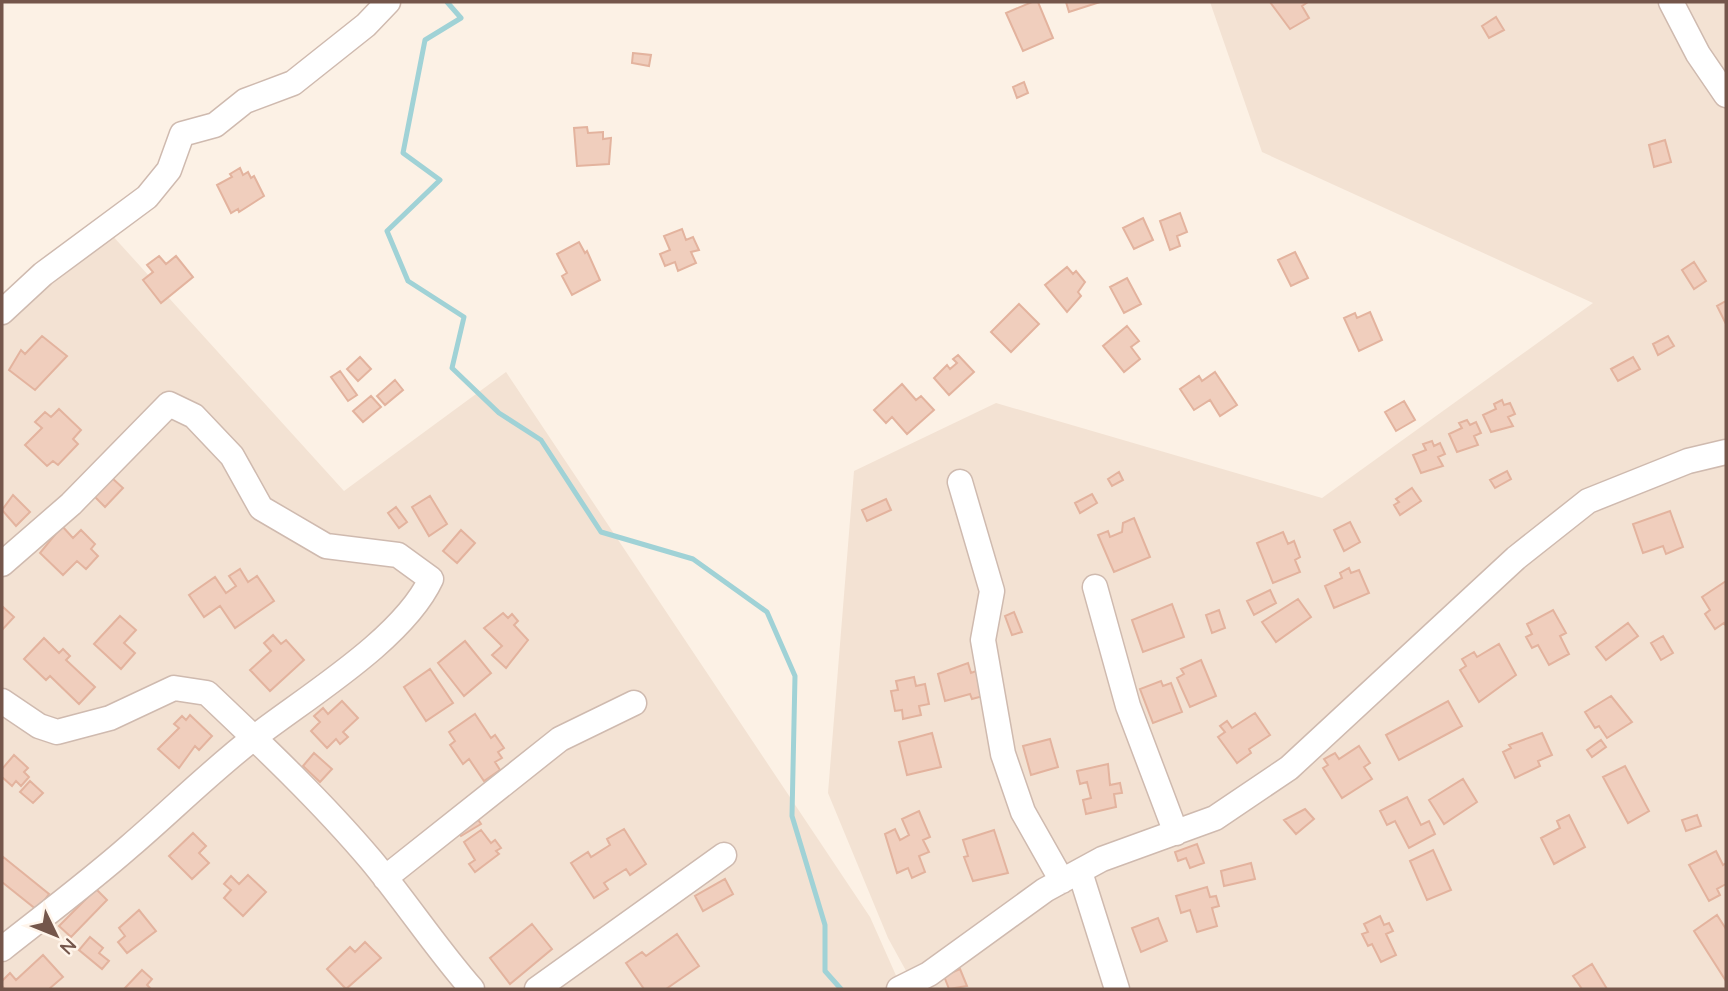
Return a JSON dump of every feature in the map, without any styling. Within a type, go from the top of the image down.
[{"type":"street","points":[[2,312],[43,274],[148,197],[169,170],[182,134],[215,125],[245,101],[293,83],[366,24],[388,2]]},
{"type":"street","points":[[1671,2],[1698,54],[1726,95]]},
{"type":"street","points":[[2,564],[71,504],[169,404],[194,416],[232,456],[261,508],[326,546],[398,555],[431,579],[421,600],[374,645],[297,708],[254,738],[129,847],[2,949]]},
{"type":"street","points":[[899,989],[929,974],[1071,876],[1102,859],[1215,818],[1289,768],[1516,558],[1588,501],[1688,461],[1726,452]]},
{"type":"street","points":[[960,482],[992,591],[983,640],[1003,754],[1023,812],[1071,876],[1117,989]]},
{"type":"street","points":[[1095,587],[1128,706],[1176,833]]},
{"type":"street","points":[[2,702],[38,726],[57,732],[110,718],[174,688],[191,688],[207,693],[254,738],[385,878],[423,924],[442,955],[472,989]]},
{"type":"street","points":[[385,878],[560,739],[634,703]]},
{"type":"street","points":[[537,989],[724,855]]},
{"type":"shaded area","points":[[1210,2],[1726,2],[1726,989],[916,989],[888,938],[828,793],[854,471],[996,403],[1322,498],[1593,303],[1262,152]]},
{"type":"shaded area","points":[[111,234],[344,491],[506,372],[870,917],[902,989],[2,989],[2,300]]},
{"type":"building","points":[[1038,2],[1053,38],[1023,51],[1006,13]]},
{"type":"building","points":[[1066,2],[1100,2],[1069,12]]},
{"type":"building","points":[[1270,2],[1308,2],[1302,6],[1309,18],[1290,29]]},
{"type":"building","points":[[1496,17],[1504,30],[1489,38],[1482,26]]},
{"type":"building","points":[[633,53],[651,55],[649,66],[632,63]]},
{"type":"building","points":[[1024,82],[1028,93],[1017,98],[1013,87]]},
{"type":"building","points":[[587,127],[588,133],[603,132],[603,139],[611,138],[609,164],[577,166],[574,128]]},
{"type":"building","points":[[1665,140],[1671,162],[1654,167],[1649,145]]},
{"type":"building","points":[[240,168],[243,175],[248,172],[251,178],[254,176],[264,196],[239,212],[238,209],[231,213],[217,185],[232,177],[230,174]]},
{"type":"building","points":[[1180,213],[1187,232],[1177,236],[1180,246],[1170,250],[1160,221]]},
{"type":"building","points":[[1143,218],[1153,240],[1134,249],[1123,228]]},
{"type":"building","points":[[682,229],[686,240],[693,237],[699,250],[691,252],[696,263],[678,271],[675,262],[665,266],[660,254],[670,250],[664,236]]},
{"type":"building","points":[[579,242],[585,253],[587,251],[600,280],[572,295],[562,276],[567,273],[557,254]]},
{"type":"building","points":[[1295,252],[1308,278],[1291,286],[1278,260]]},
{"type":"building","points":[[159,256],[166,264],[176,256],[193,277],[161,303],[143,280],[153,272],[147,265]]},
{"type":"building","points":[[1694,262],[1706,281],[1694,289],[1682,270]]},
{"type":"building","points":[[1067,267],[1073,274],[1076,271],[1085,282],[1078,292],[1081,296],[1067,312],[1045,285]]},
{"type":"building","points":[[1127,278],[1141,304],[1124,313],[1110,287]]},
{"type":"building","points":[[1726,301],[1726,324],[1717,306]]},
{"type":"building","points":[[1019,304],[1039,324],[1011,352],[991,332]]},
{"type":"building","points":[[1370,312],[1382,340],[1359,351],[1344,318],[1355,313],[1357,318]]},
{"type":"building","points":[[1127,326],[1139,341],[1131,347],[1140,359],[1124,372],[1103,346]]},
{"type":"building","points":[[42,336],[67,356],[35,390],[9,370],[21,350],[25,354]]},
{"type":"building","points":[[1668,336],[1674,346],[1658,355],[1653,344]]},
{"type":"building","points":[[958,355],[974,372],[949,395],[934,378],[947,365],[950,369],[957,363],[953,359]]},
{"type":"building","points":[[360,357],[371,369],[358,381],[347,369]]},
{"type":"building","points":[[1633,357],[1640,369],[1618,381],[1611,369]]},
{"type":"building","points":[[340,371],[357,395],[348,401],[331,377]]},
{"type":"building","points":[[1215,372],[1237,405],[1220,416],[1210,400],[1194,410],[1180,389],[1199,376],[1202,381]]},
{"type":"building","points":[[395,380],[403,390],[385,405],[377,396]]},
{"type":"building","points":[[902,384],[916,400],[921,396],[934,410],[907,434],[892,417],[886,423],[874,410]]},
{"type":"building","points":[[371,396],[381,407],[363,422],[353,411]]},
{"type":"building","points":[[1502,400],[1504,405],[1510,403],[1515,414],[1508,417],[1513,426],[1491,432],[1483,415],[1496,409],[1494,404]]},
{"type":"building","points":[[1404,401],[1415,420],[1396,431],[1385,412]]},
{"type":"building","points":[[59,409],[81,430],[73,439],[78,444],[58,465],[53,461],[47,466],[25,445],[42,428],[35,422],[45,412],[51,417]]},
{"type":"building","points":[[1467,420],[1470,425],[1476,422],[1481,433],[1474,436],[1478,445],[1457,452],[1449,434],[1462,428],[1459,423]]},
{"type":"building","points":[[1432,441],[1434,446],[1440,443],[1445,454],[1438,457],[1443,466],[1421,473],[1413,455],[1426,450],[1423,444]]},
{"type":"building","points":[[1507,471],[1511,479],[1495,488],[1490,480]]},
{"type":"building","points":[[1119,472],[1123,480],[1112,486],[1108,479]]},
{"type":"building","points":[[112,478],[123,488],[105,507],[94,496]]},
{"type":"building","points":[[1412,488],[1421,501],[1400,515],[1394,505],[1399,502],[1396,499]]},
{"type":"building","points":[[1092,494],[1097,503],[1080,513],[1075,503]]},
{"type":"building","points":[[13,495],[30,512],[16,526],[2,510]]},
{"type":"building","points":[[430,496],[447,524],[429,536],[412,507]]},
{"type":"building","points":[[886,499],[891,510],[867,521],[862,510]]},
{"type":"building","points":[[396,507],[407,522],[399,528],[388,513]]},
{"type":"building","points":[[1670,511],[1683,547],[1666,554],[1663,546],[1643,553],[1633,524]]},
{"type":"building","points":[[1134,518],[1150,557],[1114,572],[1098,535],[1108,531],[1110,537],[1122,532],[1123,523]]},
{"type":"building","points":[[1350,522],[1360,542],[1344,551],[1334,530]]},
{"type":"building","points":[[62,526],[73,538],[81,530],[95,544],[91,549],[98,556],[86,569],[77,561],[63,575],[40,553]]},
{"type":"building","points":[[461,530],[475,543],[457,563],[443,551]]},
{"type":"building","points":[[1283,532],[1288,544],[1294,541],[1300,557],[1295,560],[1300,572],[1273,583],[1257,543]]},
{"type":"building","points":[[1349,568],[1351,573],[1359,570],[1369,593],[1334,608],[1325,586],[1342,578],[1340,573]]},
{"type":"building","points":[[240,569],[248,582],[257,576],[274,601],[235,628],[220,606],[204,617],[189,595],[215,577],[226,593],[236,586],[229,576]]},
{"type":"building","points":[[1726,581],[1726,626],[1724,623],[1715,629],[1705,614],[1710,610],[1702,597]]},
{"type":"building","points":[[1270,590],[1276,603],[1254,615],[1247,601]]},
{"type":"building","points":[[1298,599],[1311,617],[1276,642],[1262,622]]},
{"type":"building","points":[[1172,604],[1184,637],[1143,652],[1132,620]]},
{"type":"building","points":[[2,606],[14,617],[2,630]]},
{"type":"building","points":[[1219,610],[1225,628],[1212,633],[1206,615]]},
{"type":"building","points":[[1553,610],[1566,633],[1560,636],[1569,654],[1549,665],[1538,645],[1532,648],[1526,637],[1532,634],[1527,624]]},
{"type":"building","points":[[1014,612],[1022,632],[1012,635],[1005,616]]},
{"type":"building","points":[[503,613],[508,618],[512,614],[518,621],[514,625],[528,640],[506,668],[492,655],[502,646],[484,628]]},
{"type":"building","points":[[120,616],[136,630],[124,643],[135,653],[121,669],[94,644]]},
{"type":"building","points":[[1628,623],[1638,636],[1606,660],[1596,647]]},
{"type":"building","points":[[273,635],[281,644],[286,640],[304,660],[270,691],[250,670],[271,651],[264,643]]},
{"type":"building","points":[[1663,636],[1673,653],[1661,660],[1651,643]]},
{"type":"building","points":[[44,638],[59,653],[63,649],[70,656],[66,660],[95,687],[79,704],[50,676],[46,680],[24,659]]},
{"type":"building","points":[[465,641],[491,673],[464,696],[438,663]]},
{"type":"building","points":[[1499,644],[1516,675],[1479,702],[1460,670],[1466,666],[1462,659],[1474,652],[1477,657]]},
{"type":"building","points":[[1201,660],[1216,696],[1190,707],[1177,678],[1184,674],[1181,669]]},
{"type":"building","points":[[968,663],[971,673],[976,671],[983,696],[972,699],[970,694],[945,701],[938,674]]},
{"type":"building","points":[[430,669],[453,703],[426,721],[404,687]]},
{"type":"building","points":[[914,677],[916,686],[925,684],[929,704],[919,706],[921,715],[903,719],[902,710],[895,711],[891,691],[898,690],[896,681]]},
{"type":"building","points":[[1161,681],[1163,686],[1171,683],[1182,712],[1153,723],[1140,689]]},
{"type":"building","points":[[1611,696],[1632,722],[1607,738],[1599,726],[1595,728],[1585,712]]},
{"type":"building","points":[[342,701],[358,718],[343,732],[348,737],[340,744],[336,739],[327,748],[311,731],[320,722],[314,716],[323,708],[328,714]]},
{"type":"building","points":[[1448,701],[1462,726],[1399,760],[1386,735]]},
{"type":"building","points":[[1255,713],[1270,735],[1249,749],[1251,753],[1237,763],[1218,737],[1225,732],[1220,726],[1227,721],[1232,728]]},
{"type":"building","points":[[475,714],[491,738],[495,735],[504,748],[498,752],[502,758],[495,762],[500,770],[484,781],[469,759],[463,764],[450,745],[455,741],[449,732]]},
{"type":"building","points":[[190,715],[212,736],[199,750],[195,746],[179,768],[158,749],[179,728],[174,724],[182,716],[186,720]]},
{"type":"building","points":[[932,733],[941,767],[907,775],[899,742]]},
{"type":"building","points":[[1542,733],[1552,755],[1538,761],[1540,766],[1515,778],[1503,752],[1511,748],[1509,745]]},
{"type":"building","points":[[1050,739],[1058,767],[1031,775],[1023,746]]},
{"type":"building","points":[[1601,740],[1606,747],[1592,757],[1587,750]]},
{"type":"building","points":[[1359,746],[1370,763],[1364,767],[1372,779],[1342,798],[1323,768],[1328,765],[1324,759],[1335,753],[1339,759]]},
{"type":"building","points":[[314,753],[332,769],[320,782],[303,766]]},
{"type":"building","points":[[14,755],[28,768],[24,772],[29,777],[21,786],[16,781],[12,786],[2,777],[2,769]]},
{"type":"building","points":[[1108,764],[1110,785],[1120,783],[1122,793],[1114,794],[1116,807],[1086,814],[1083,800],[1091,798],[1087,782],[1080,784],[1077,771]]},
{"type":"building","points":[[1625,766],[1649,811],[1628,823],[1603,777]]},
{"type":"building","points":[[1463,779],[1477,802],[1444,824],[1429,800]]},
{"type":"building","points":[[30,781],[43,793],[33,803],[20,792]]},
{"type":"building","points":[[1407,797],[1421,825],[1429,821],[1435,834],[1409,848],[1395,821],[1387,825],[1380,811]]},
{"type":"building","points":[[1305,809],[1314,819],[1296,834],[1284,820]]},
{"type":"building","points":[[919,811],[930,837],[923,840],[929,852],[919,856],[925,872],[912,878],[908,868],[897,873],[885,834],[895,829],[900,840],[909,835],[902,819]]},
{"type":"building","points":[[475,815],[481,824],[461,836],[455,828]]},
{"type":"building","points":[[1569,815],[1585,847],[1554,864],[1541,838],[1560,828],[1557,821]]},
{"type":"building","points":[[1697,815],[1701,826],[1686,831],[1682,820]]},
{"type":"building","points":[[624,829],[646,864],[630,875],[626,869],[604,883],[608,889],[594,898],[571,863],[588,852],[591,857],[610,845],[607,839]]},
{"type":"building","points":[[481,830],[491,843],[495,840],[501,848],[496,851],[499,854],[475,872],[469,864],[475,860],[464,842]]},
{"type":"building","points":[[994,830],[1008,873],[973,881],[964,857],[968,856],[963,840]]},
{"type":"building","points":[[193,833],[206,846],[199,853],[209,863],[192,879],[169,856]]},
{"type":"building","points":[[1197,844],[1204,863],[1190,868],[1186,858],[1178,861],[1175,852]]},
{"type":"building","points":[[1433,850],[1451,890],[1427,900],[1410,861]]},
{"type":"building","points":[[1716,851],[1723,865],[1726,863],[1726,884],[1717,889],[1720,895],[1709,901],[1689,865]]},
{"type":"building","points":[[2,856],[49,894],[37,910],[2,882]]},
{"type":"building","points":[[1251,863],[1255,879],[1224,886],[1221,871]]},
{"type":"building","points":[[248,875],[266,892],[243,916],[224,898],[231,890],[224,884],[231,876],[239,884]]},
{"type":"building","points":[[725,879],[733,894],[703,911],[695,896]]},
{"type":"building","points":[[1207,887],[1210,897],[1216,896],[1219,906],[1212,908],[1217,926],[1197,932],[1190,910],[1181,913],[1176,896]]},
{"type":"building","points":[[96,889],[107,900],[71,937],[59,926]]},
{"type":"building","points":[[139,910],[156,931],[127,953],[118,942],[125,936],[119,928]]},
{"type":"building","points":[[1717,915],[1726,929],[1726,981],[1694,931]]},
{"type":"building","points":[[1380,916],[1384,925],[1389,923],[1393,931],[1386,934],[1396,955],[1381,962],[1372,944],[1368,946],[1362,934],[1368,932],[1364,924]]},
{"type":"building","points":[[1158,918],[1167,941],[1141,952],[1132,928]]},
{"type":"building","points":[[532,924],[552,949],[510,984],[490,958]]},
{"type":"building","points":[[677,934],[699,966],[666,989],[644,989],[626,963],[642,952],[646,956]]},
{"type":"building","points":[[90,937],[103,948],[99,953],[109,961],[102,969],[79,950]]},
{"type":"building","points":[[365,942],[381,958],[346,989],[327,969],[350,947],[355,952]]},
{"type":"building","points":[[43,955],[63,977],[49,989],[5,989],[2,986],[2,981],[10,973],[16,980]]},
{"type":"building","points":[[1592,964],[1607,989],[1582,989],[1573,976]]},
{"type":"building","points":[[960,969],[967,986],[949,989],[944,976]]},
{"type":"building","points":[[142,970],[152,979],[147,985],[151,989],[124,989]]},
{"type":"waterway","points":[[447,2],[461,18],[425,40],[403,153],[440,180],[387,231],[408,281],[464,317],[452,368],[499,413],[541,440],[601,532],[693,559],[767,612],[795,676],[792,816],[825,925],[825,971],[841,989]]}]
